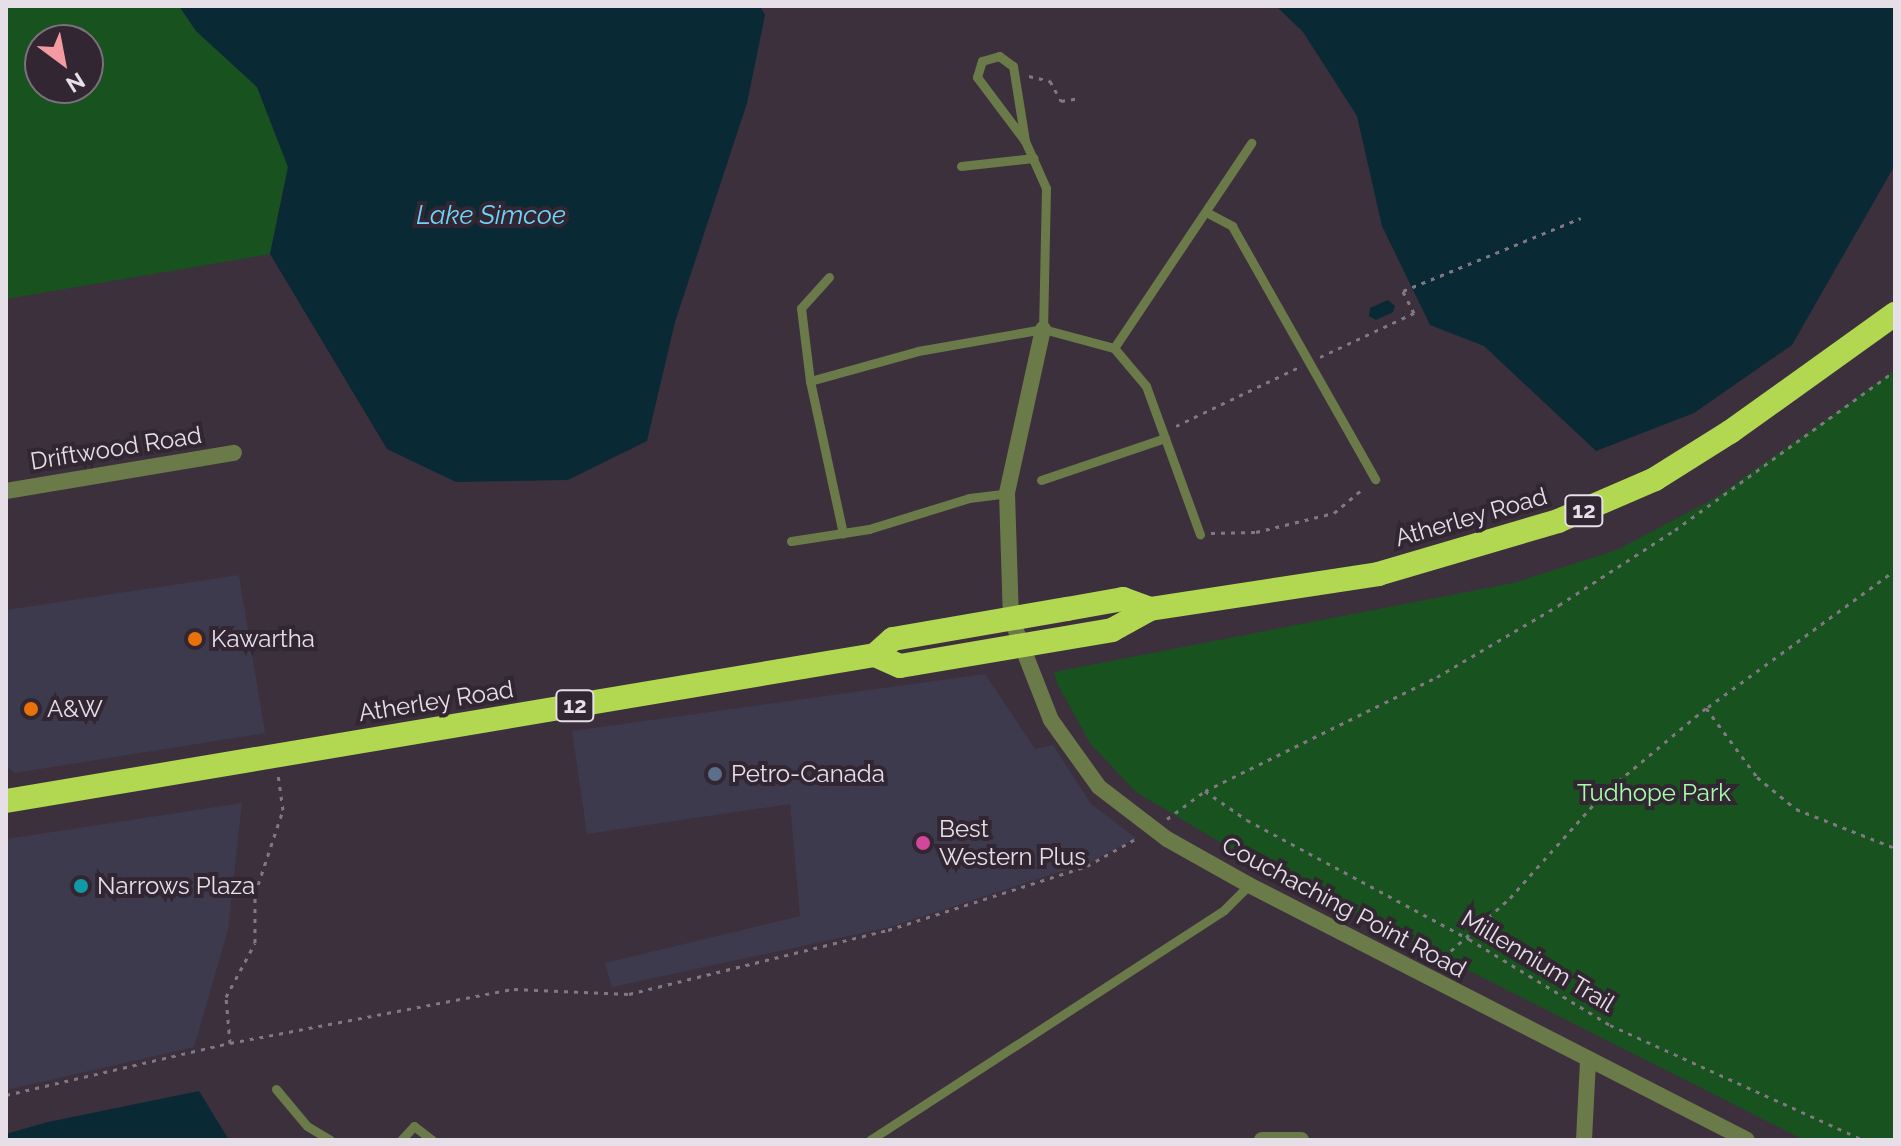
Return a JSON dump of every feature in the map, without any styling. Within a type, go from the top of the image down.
[{"type":"highway","name":"Atherley Road","points":[[875,655],[900,666],[1112,630],[1150,609],[1378,574],[1603,504],[1730,432],[1895,314]]},
{"type":"highway","name":"Atherley Road","points":[[6,801],[875,655],[893,639],[1123,599],[1150,609]]},
{"type":"street","name":"Couchaching Point Road","points":[[1043,329],[1007,493],[1011,618],[1051,720],[1099,787],[1153,829],[1249,885],[1421,977],[1747,1140]]},
{"type":"street","name":"Driftwood Road","points":[[6,491],[234,453]]},
{"type":"street","points":[[1584,1140],[1591,1084],[1588,1062]]},
{"type":"street","points":[[1262,1140],[1301,1140]]},
{"type":"lane","points":[[1025,141],[1017,75],[1009,60],[999,56],[982,61],[976,72],[1025,141],[1034,158],[1048,206],[1043,329]]},
{"type":"lane","points":[[1114,348],[1251,143]]},
{"type":"lane","points":[[961,166],[1034,158]]},
{"type":"lane","points":[[1206,212],[1232,226],[1375,479]]},
{"type":"lane","points":[[829,277],[801,308],[810,381],[843,533]]},
{"type":"lane","points":[[810,381],[918,351],[1043,329],[1114,348],[1146,386],[1200,534]]},
{"type":"lane","points":[[1041,480],[1165,438]]},
{"type":"lane","points":[[791,541],[843,533],[1007,493]]},
{"type":"lane","points":[[870,1140],[1224,910],[1249,885]]},
{"type":"lane","points":[[276,1089],[307,1126],[330,1140]]},
{"type":"lane","points":[[401,1140],[414,1126],[432,1140]]},
{"type":"path","points":[[1017,75],[1043,77],[1061,101],[1079,98]]},
{"type":"path","points":[[1412,288],[1581,218]]},
{"type":"path","points":[[6,1095],[230,1043],[514,989],[629,994],[888,930],[1087,866],[1153,829],[1205,791],[1437,677],[1559,605],[1675,530],[1895,371]]},
{"type":"path","points":[[1200,534],[1256,532],[1334,513],[1375,479]]},
{"type":"path","points":[[1421,977],[1469,939],[1603,794],[1706,708],[1895,570]]},
{"type":"path","points":[[1706,708],[1757,777],[1796,809],[1895,848]]},
{"type":"path","points":[[230,1043],[226,997],[255,943],[255,894],[283,810],[275,756]]},
{"type":"path","name":"Millennium Trail","points":[[1205,791],[1247,820],[1469,939],[1610,1025],[1864,1140]]},
{"type":"shaded area","points":[[239,575],[265,733],[15,773],[6,766],[6,610]]},
{"type":"shaded area","points":[[985,674],[1035,749],[1053,745],[1091,804],[1136,838],[1093,861],[890,927],[612,987],[605,963],[800,916],[790,804],[587,834],[572,731]]},
{"type":"shaded area","points":[[242,803],[228,930],[194,1047],[6,1090],[6,839]]},
{"type":"green space","points":[[6,6],[179,6],[196,31],[257,87],[288,167],[270,254],[6,299]]},
{"type":"green space","name":"Tudhope Park","points":[[1895,370],[1895,1140],[1804,1140],[1248,859],[1136,792],[1090,743],[1057,683],[1054,672],[1513,583],[1617,550],[1715,498]]},
{"type":"water","name":"Lake Simcoe","points":[[179,6],[760,6],[765,15],[747,103],[675,322],[647,441],[568,480],[456,482],[387,449],[270,254],[288,167],[257,87],[196,31]]},
{"type":"water","points":[[1276,6],[1895,6],[1895,165],[1792,345],[1694,413],[1596,451],[1484,346],[1430,325],[1382,226],[1357,116],[1303,32]]},
{"type":"water","points":[[1388,300],[1395,306],[1393,312],[1376,320],[1369,316],[1370,308]]},
{"type":"water","points":[[199,1091],[229,1140],[6,1140],[6,1134],[48,1122]]},
{"type":"place","name":"Kawartha","points":[[195,639]]},
{"type":"place","name":"A&W","points":[[31,709]]},
{"type":"place","name":"Petro-Canada","points":[[715,774]]},
{"type":"place","name":"Best Western Plus","points":[[923,843]]},
{"type":"place","name":"Narrows Plaza","points":[[81,886]]}]
